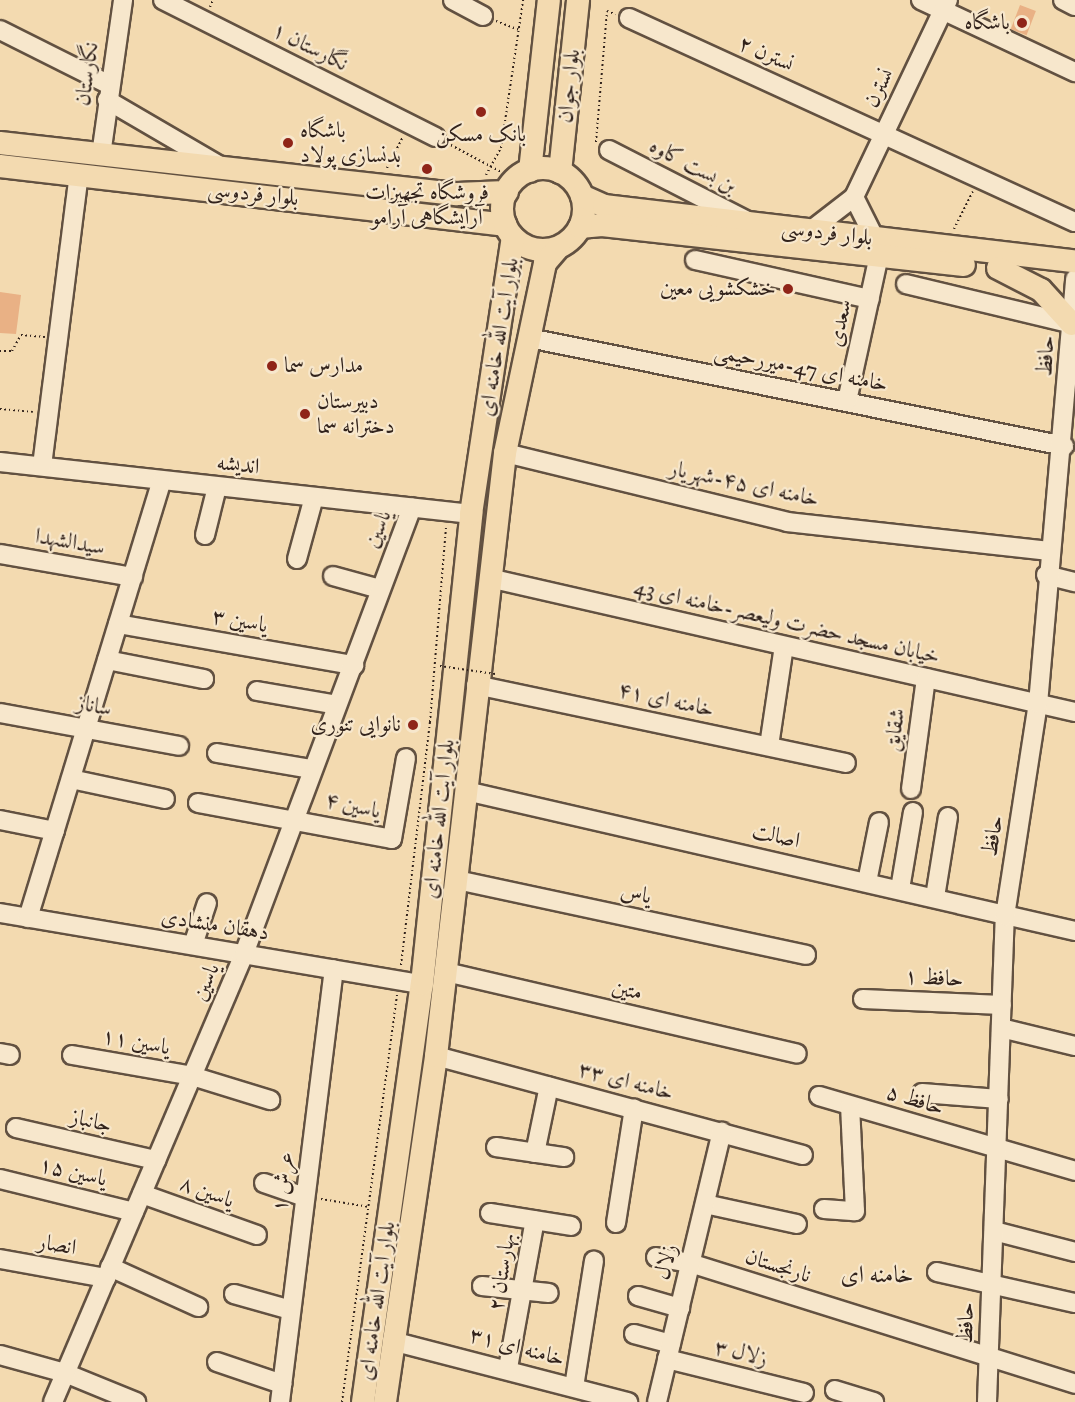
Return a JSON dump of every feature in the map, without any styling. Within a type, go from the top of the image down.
[{"type":"main road","name":"بلوار جوان","points":[[518,180],[534,146],[549,0]]},
{"type":"main road","name":"بلوار جوان","points":[[560,172],[578,0]]},
{"type":"main road","name":"بلوار فردوسی","points":[[0,143],[457,194],[518,180]]},
{"type":"main road","points":[[534,146],[548,152],[562,147]]},
{"type":"main road","name":"بلوار فردوسی","points":[[0,165],[510,231]]},
{"type":"main road","points":[[560,172],[582,196],[580,227],[558,248],[534,249],[510,231],[518,180],[560,172]]},
{"type":"main road","name":"بلوار فردوسی","points":[[582,196],[604,206],[810,231],[877,248],[1075,278]]},
{"type":"main road","name":"بلوار فردوسی","points":[[580,227],[602,225],[877,248],[1075,261]]},
{"type":"main road","name":"بلوار آیت الله خامنه ای","points":[[363,1402],[422,984],[471,514],[508,287],[510,231]]},
{"type":"main road","name":"بلوار آیت الله خامنه ای","points":[[385,1402],[392,1341],[436,1056],[466,791],[486,680],[489,578],[505,453],[545,263],[558,248]]},
{"type":"main road","points":[[998,268],[1041,290],[1073,336]]},
{"type":"main road","points":[[508,287],[530,283],[538,298]]},
{"type":"street","name":"نگارستان","points":[[100,155],[107,92],[123,0]]},
{"type":"street","name":"نگارستان ۱","points":[[163,0],[435,137]]},
{"type":"street","points":[[453,0],[483,16]]},
{"type":"street","points":[[921,0],[946,5],[1075,72]]},
{"type":"street","points":[[1063,0],[1075,6]]},
{"type":"street","name":"نسترن","points":[[810,231],[854,197],[946,5]]},
{"type":"street","name":"نسترن ۲","points":[[629,18],[1075,222]]},
{"type":"street","points":[[0,30],[107,92],[224,169]]},
{"type":"street","name":"بن بست کاوه","points":[[609,150],[756,225]]},
{"type":"street","points":[[42,466],[79,174]]},
{"type":"street","points":[[854,197],[877,248]]},
{"type":"street","name":"سعدی","points":[[847,401],[870,298],[877,248]]},
{"type":"street","points":[[695,260],[870,298]]},
{"type":"street","name":"حافظ","points":[[987,1402],[1005,916],[1038,704],[1048,551],[1067,459],[1075,278]]},
{"type":"street","points":[[906,284],[1073,336]]},
{"type":"street","name":"خامنه ای 47-میررحیمی","points":[[529,338],[847,401],[1067,459]]},
{"type":"street","name":"خامنه ای ۴۵-شهریار","points":[[505,453],[787,522],[1048,551]]},
{"type":"street","name":"اندیشه","points":[[0,462],[471,514]]},
{"type":"street","points":[[28,918],[162,481]]},
{"type":"street","points":[[205,535],[217,487]]},
{"type":"street","points":[[297,559],[314,497]]},
{"type":"street","name":"یاسین","points":[[53,1402],[244,954],[412,508]]},
{"type":"street","name":"سیدالشهدا","points":[[0,554],[133,577]]},
{"type":"street","points":[[1046,575],[1075,582]]},
{"type":"street","points":[[333,576],[380,588]]},
{"type":"street","name":"خیابان مسجد حضرت ولیعصر-خامنه ای 43","points":[[489,578],[1075,712]]},
{"type":"street","name":"یاسین ۳","points":[[118,624],[354,665]]},
{"type":"street","points":[[769,746],[784,645]]},
{"type":"street","points":[[107,660],[204,679]]},
{"type":"street","name":"شقایق","points":[[911,789],[926,678]]},
{"type":"street","name":"خامنه ای ۴۱","points":[[486,680],[846,763]]},
{"type":"street","points":[[257,691],[336,705]]},
{"type":"street","name":"ساناز","points":[[0,713],[179,746]]},
{"type":"street","points":[[217,753],[312,769]]},
{"type":"street","name":"یاسین ۴","points":[[294,818],[392,839],[406,758]]},
{"type":"street","points":[[71,779],[165,799]]},
{"type":"street","name":"اصالت","points":[[466,791],[1075,931]]},
{"type":"street","points":[[198,803],[294,818]]},
{"type":"street","points":[[900,889],[913,812]]},
{"type":"street","points":[[934,897],[948,817]]},
{"type":"street","points":[[0,820],[55,831]]},
{"type":"street","points":[[867,882],[879,822]]},
{"type":"street","name":"یاس","points":[[456,880],[806,955]]},
{"type":"street","points":[[193,945],[207,903]]},
{"type":"street","name":"دهقان منشادی","points":[[0,913],[422,984]]},
{"type":"street","name":"عرش ۱","points":[[281,1393],[334,969]]},
{"type":"street","name":"متین","points":[[446,972],[797,1054]]},
{"type":"street","name":"حافظ ۱","points":[[863,999],[1002,1005]]},
{"type":"street","points":[[1001,1028],[1075,1046]]},
{"type":"street","name":"یاسین ۱۱","points":[[72,1055],[192,1076],[270,1100]]},
{"type":"street","name":"خامنه ای ۳۳","points":[[436,1056],[803,1155]]},
{"type":"street","points":[[535,1153],[549,1086]]},
{"type":"street","points":[[922,1093],[999,1099]]},
{"type":"street","name":"حافظ ۵","points":[[819,1096],[997,1151],[1075,1171]]},
{"type":"street","points":[[824,1209],[855,1211],[850,1106]]},
{"type":"street","points":[[616,1223],[634,1108]]},
{"type":"street","name":"جانباز","points":[[16,1128],[156,1160]]},
{"type":"street","name":"زلال","points":[[657,1402],[722,1132]]},
{"type":"street","points":[[496,1147],[564,1157]]},
{"type":"street","name":"یاسین ۱۵","points":[[0,1179],[134,1212]]},
{"type":"street","points":[[264,1183],[305,1197]]},
{"type":"street","name":"یاسین ۸","points":[[142,1194],[257,1235]]},
{"type":"street","points":[[705,1204],[797,1224]]},
{"type":"street","points":[[490,1213],[571,1226]]},
{"type":"street","name":"بهارستان ۲","points":[[508,1368],[525,1292],[535,1220]]},
{"type":"street","points":[[994,1231],[1075,1252]]},
{"type":"street","name":"نارنجستان","points":[[656,1257],[690,1263],[1075,1384]]},
{"type":"street","name":"انصار","points":[[0,1259],[108,1272],[198,1306]]},
{"type":"street","points":[[574,1387],[594,1261]]},
{"type":"street","points":[[937,1272],[992,1281],[1075,1303]]},
{"type":"street","points":[[482,1286],[549,1293]]},
{"type":"street","points":[[234,1294],[291,1310]]},
{"type":"street","points":[[638,1296],[680,1308]]},
{"type":"street","name":"۳ زلال","points":[[634,1334],[669,1352],[804,1393]]},
{"type":"street","name":"خامنه ای ۳۱","points":[[392,1341],[508,1368],[628,1402]]},
{"type":"street","points":[[0,1355],[65,1372],[136,1402]]},
{"type":"street","points":[[217,1362],[281,1393]]},
{"type":"street","points":[[835,1390],[874,1402]]},
{"type":"path","points":[[491,168],[501,148],[523,0]]},
{"type":"path","points":[[609,150],[595,142],[607,11],[629,18]]},
{"type":"path","points":[[483,16],[519,30]]},
{"type":"path","points":[[383,176],[409,124]]},
{"type":"path","points":[[435,137],[518,180]]},
{"type":"path","points":[[952,232],[979,178]]},
{"type":"path","points":[[0,351],[12,351],[21,335],[58,338]]},
{"type":"path","points":[[0,409],[49,413]]},
{"type":"path","points":[[342,1402],[399,980],[430,722],[448,512]]},
{"type":"path","points":[[440,666],[486,680]]},
{"type":"path","points":[[305,1197],[369,1207]]},
{"type":"building","name":"باشگاه","points":[[1020,5],[1036,11],[1027,35],[1011,29]]},
{"type":"building","points":[[0,292],[21,295],[16,334],[0,333]]},
{"type":"place","name":"باشگاه","points":[[1022,23]]},
{"type":"place","name":"بانک مسکن","points":[[481,112]]},
{"type":"place","name":"باشگاه بدنسازی پولاد","points":[[288,143]]},
{"type":"place","name":"فروشگاه تجهیزات آرایشگاهی آرامو","points":[[427,169]]},
{"type":"place","name":"خشکشویی معین","points":[[788,289]]},
{"type":"place","name":"مدارس سما","points":[[272,366]]},
{"type":"place","name":"دبیرستان دخترانه سما","points":[[305,414]]},
{"type":"place","name":"نانوایی تنوری","points":[[413,725]]},
{"type":"district","name":"خامنه ای","points":[[877,1276]]}]
